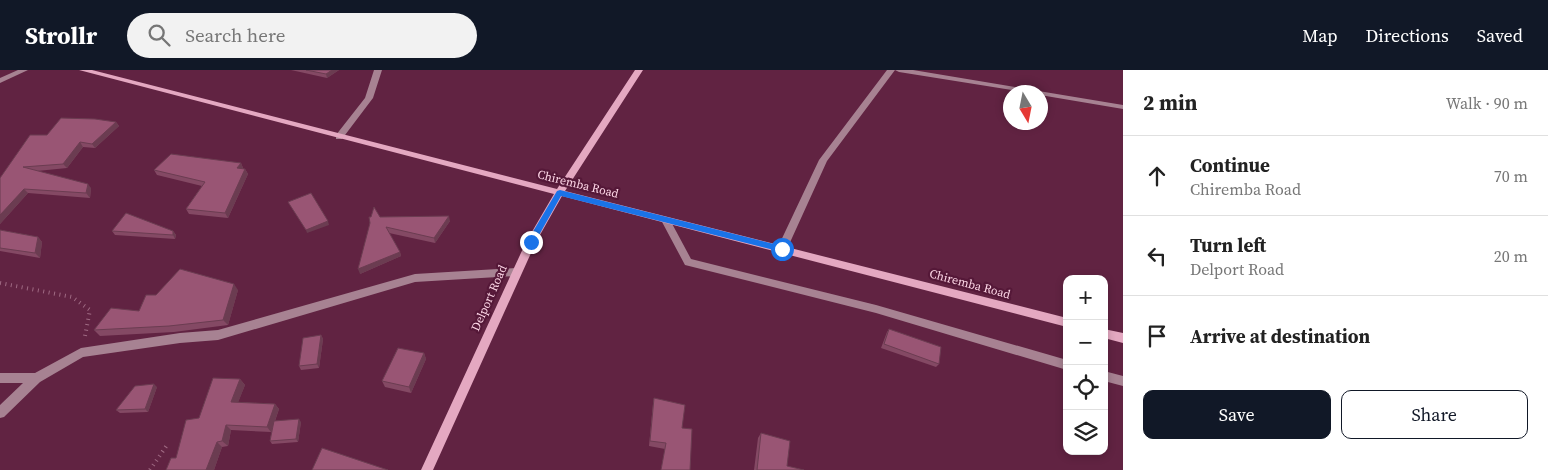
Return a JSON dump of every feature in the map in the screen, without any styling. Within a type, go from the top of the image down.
[{"type":"main road","name":"Chiremba Road","points":[[83,70],[1063,322]]},
{"type":"main road","name":"Delport Road","points":[[427,470],[516,272],[560,193],[639,70]]},
{"type":"main road","points":[[1108,334],[1123,338]]},
{"type":"street","points":[[0,81],[24,70]]},
{"type":"street","points":[[339,137],[369,98],[378,70]]},
{"type":"street","points":[[782,249],[823,160],[891,70]]},
{"type":"street","points":[[900,70],[1003,87]]},
{"type":"street","points":[[1048,94],[1123,107]]},
{"type":"street","points":[[666,220],[688,262],[876,310],[1063,364]]},
{"type":"street","points":[[0,413],[36,378],[81,353],[180,338],[218,335],[415,278],[516,272]]},
{"type":"street","points":[[1108,377],[1123,381]]},
{"type":"street","points":[[0,378],[36,378]]},
{"type":"path","points":[[0,283],[72,297],[90,310],[81,353]]},
{"type":"path","points":[[150,470],[167,445]]},
{"type":"building","points":[[306,70],[332,70],[326,74]]},
{"type":"building","points":[[61,118],[116,122],[92,144],[80,142],[63,164],[23,167],[88,184],[86,193],[24,189],[0,215],[0,178],[30,135],[47,135]]},
{"type":"building","points":[[171,154],[241,163],[237,168],[245,169],[225,213],[186,209],[205,182],[154,170]]},
{"type":"building","points":[[311,193],[328,221],[306,230],[288,202]]},
{"type":"building","points":[[374,207],[380,217],[449,216],[434,238],[386,227],[400,252],[358,269],[370,223],[369,217],[371,217]]},
{"type":"building","points":[[126,213],[173,231],[173,235],[112,231]]},
{"type":"building","points":[[0,230],[38,237],[35,253],[0,248]]},
{"type":"building","points":[[180,269],[234,284],[223,320],[169,326],[94,330],[111,308],[139,311],[146,295],[156,295]]},
{"type":"building","points":[[889,329],[941,347],[939,364],[884,344]]},
{"type":"building","points":[[321,335],[317,364],[299,366],[303,338]]},
{"type":"building","points":[[398,348],[424,353],[409,387],[382,381]]},
{"type":"building","points":[[213,378],[240,379],[231,402],[275,404],[267,427],[226,425],[222,441],[217,442],[206,470],[166,470],[171,458],[176,458],[186,420],[199,418]]},
{"type":"building","points":[[154,384],[145,409],[116,410],[135,386]]},
{"type":"building","points":[[654,398],[685,405],[682,428],[692,429],[690,470],[661,470],[666,443],[650,441]]},
{"type":"building","points":[[299,419],[296,439],[270,441],[274,421]]},
{"type":"building","points":[[761,433],[790,441],[787,466],[804,470],[757,470]]},
{"type":"building","points":[[322,448],[388,470],[312,470]]},
{"type":"route","points":[[531,242],[560,193],[782,249]]}]
